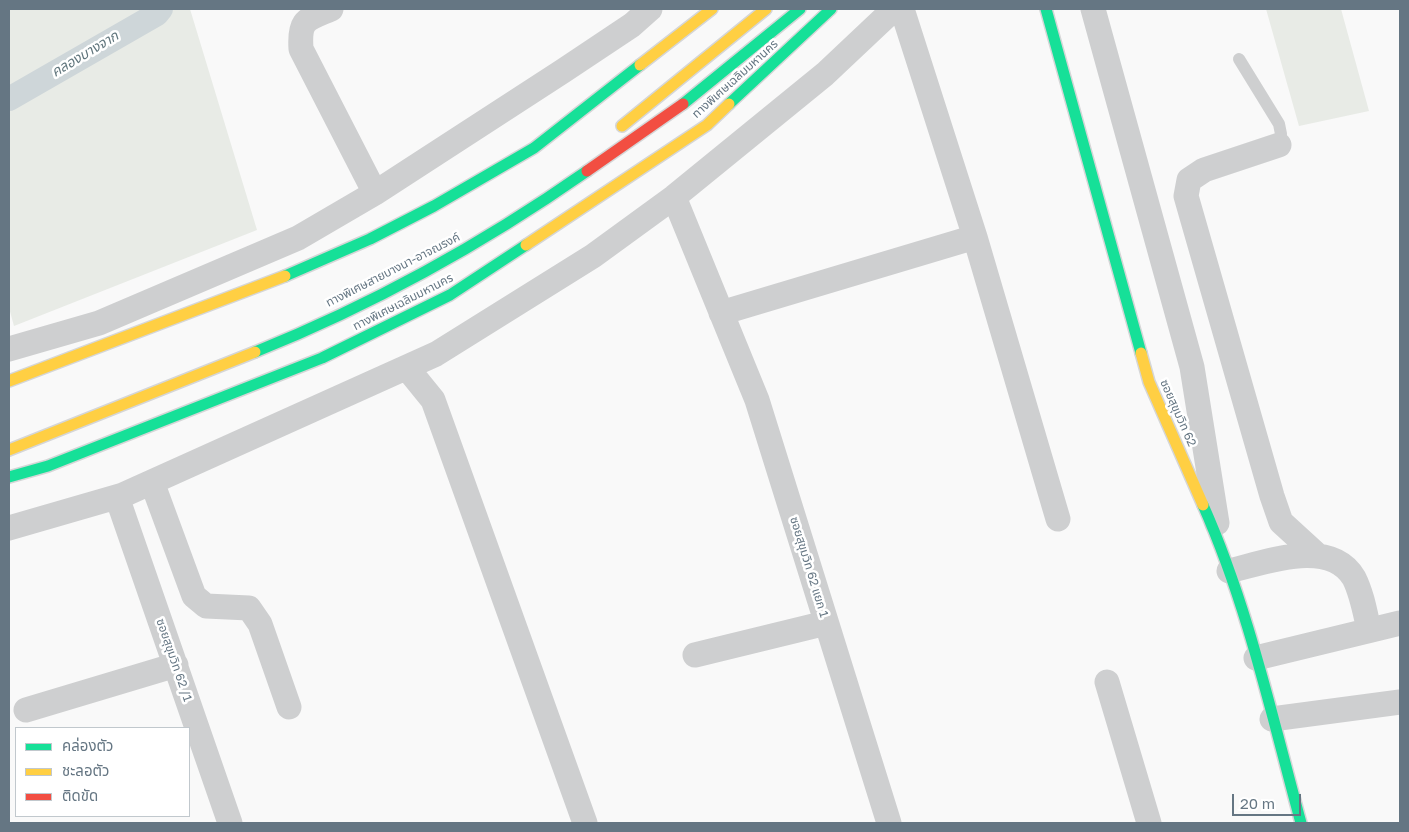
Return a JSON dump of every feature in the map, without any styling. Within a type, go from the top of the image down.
[{"type":"main road","points":[[9,381],[252,290],[370,239],[434,206],[534,148],[712,9]]},
{"type":"main road","points":[[616,132],[766,9]]},
{"type":"main road","name":"ทางพิเศษสายบางนา-อาจณรงค์","points":[[9,450],[304,332],[438,265],[536,206],[682,105],[800,9]]},
{"type":"main road","name":"ทางพิเศษเฉลิมมหานคร","points":[[9,477],[48,466],[322,358],[450,295],[706,125],[830,9]]},
{"type":"main road","name":"ซอยสุขุมวิท 62","points":[[1046,9],[1149,382],[1220,543],[1256,658],[1301,823]]},
{"type":"main road","points":[[373,285],[399,272]]},
{"type":"street","points":[[331,9],[306,20],[300,30],[301,49],[376,193]]},
{"type":"street","points":[[9,528],[117,497],[436,354],[592,256],[674,198],[825,74],[894,9]]},
{"type":"street","points":[[902,9],[975,237],[1058,519]]},
{"type":"street","points":[[1093,9],[1192,367],[1220,543]]},
{"type":"street","points":[[11,341],[99,323],[298,238],[376,193],[636,14]]},
{"type":"street","points":[[1278,145],[1204,170],[1189,180],[1186,196],[1281,522],[1316,554]]},
{"type":"street","name":"ซอยสุขุมวิท 62 แยก 1","points":[[674,198],[757,400],[889,823]]},
{"type":"street","points":[[722,314],[975,237]]},
{"type":"street","points":[[407,368],[433,400],[585,823]]},
{"type":"street","points":[[152,482],[194,596],[206,606],[249,608],[260,624],[289,707]]},
{"type":"street","name":"ซอยสุขุมวิท 62 /1","points":[[117,497],[230,823]]},
{"type":"street","points":[[1229,571],[1295,556],[1316,554],[1337,561],[1353,577],[1363,600],[1369,630]]},
{"type":"street","points":[[1256,658],[1400,622]]},
{"type":"street","points":[[695,654],[826,623]]},
{"type":"street","points":[[26,710],[176,665]]},
{"type":"street","points":[[1107,682],[1149,823]]},
{"type":"street","points":[[1272,719],[1400,702]]},
{"type":"lane","points":[[1239,59],[1279,124],[1281,134],[1278,145]]},
{"type":"shaded area","points":[[9,9],[190,9],[257,230],[14,326],[9,308]]},
{"type":"shaded area","points":[[1266,9],[1341,9],[1369,111],[1299,126]]},
{"type":"waterway","name":"คลองบางจาก","points":[[9,99],[157,14],[161,9]]},
{"type":"traffic: fast","points":[[683,104],[800,9]]},
{"type":"traffic: fast","points":[[729,104],[831,9]]},
{"type":"traffic: fast","points":[[1046,9],[1141,353]]},
{"type":"traffic: fast","points":[[285,276],[370,239],[434,206],[534,148],[640,65]]},
{"type":"traffic: fast","points":[[255,352],[342,314],[426,271],[468,248],[587,171]]},
{"type":"traffic: fast","points":[[9,477],[48,466],[322,358],[450,295],[526,245]]},
{"type":"traffic: fast","points":[[1203,505],[1219,543],[1246,622],[1301,823]]},
{"type":"traffic: slow","points":[[640,65],[712,9]]},
{"type":"traffic: slow","points":[[622,126],[766,9]]},
{"type":"traffic: slow","points":[[526,245],[707,125],[729,104]]},
{"type":"traffic: slow","points":[[9,381],[285,276]]},
{"type":"traffic: slow","points":[[9,450],[255,352]]},
{"type":"traffic: slow","points":[[1141,353],[1149,382],[1203,505]]},
{"type":"traffic: jam","points":[[587,171],[683,104]]}]
